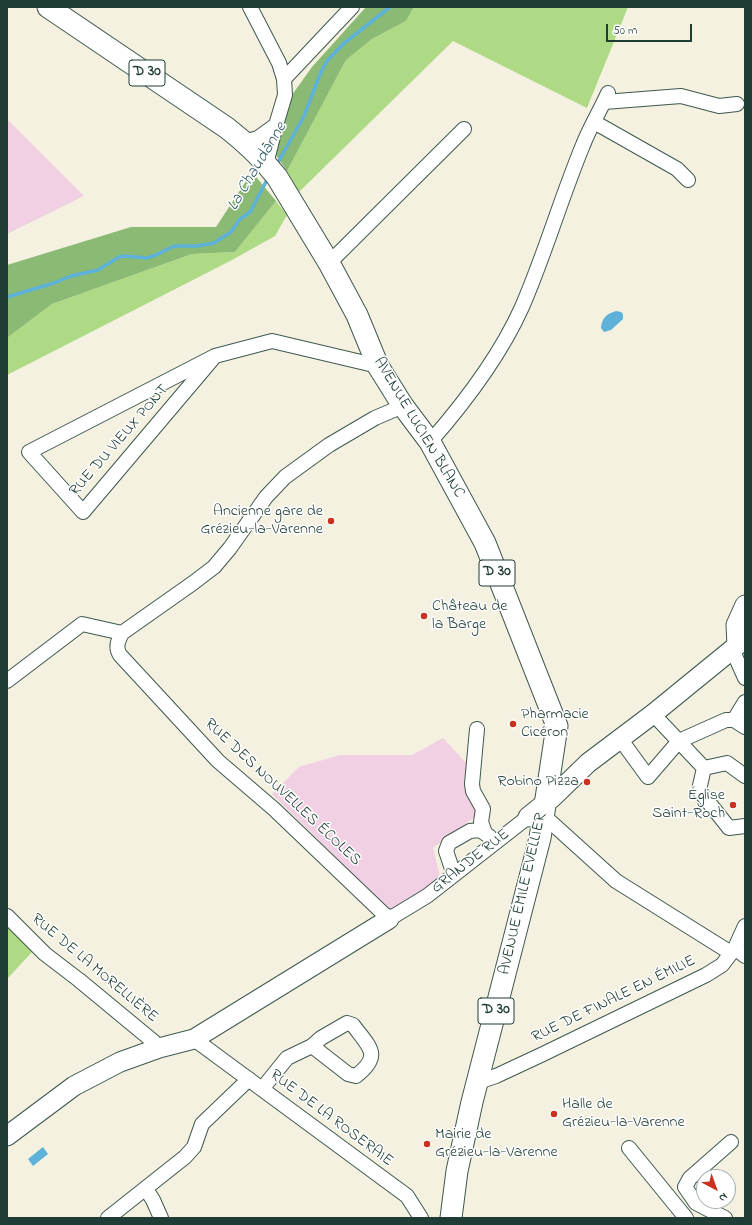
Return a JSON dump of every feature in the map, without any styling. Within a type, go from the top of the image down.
[{"type":"main road","name":"D 30","points":[[48,7],[227,128],[244,142],[271,170]]},
{"type":"main road","name":"AVENUE LUCIEN BLANC","points":[[271,170],[329,262],[357,315],[378,366],[403,406],[430,442],[486,543],[557,726],[539,812]]},
{"type":"main road","name":"AVENUE ÉMILE EVELLIER","points":[[451,1218],[460,1155],[472,1102],[540,838],[539,812]]},
{"type":"street","points":[[250,7],[279,63],[284,79],[285,95],[276,125],[271,170]]},
{"type":"street","points":[[284,79],[352,7]]},
{"type":"street","points":[[430,442],[473,388],[499,350],[521,308],[583,144],[606,98],[681,96],[719,106],[737,104]]},
{"type":"street","points":[[594,122],[678,169],[688,180]]},
{"type":"street","points":[[244,142],[258,138],[276,125]]},
{"type":"street","points":[[329,262],[464,129]]},
{"type":"street","name":"RUE DU VIEUX PONT","points":[[215,356],[83,512],[29,452],[215,356],[272,340],[378,366]]},
{"type":"street","points":[[7,681],[82,624],[122,633],[194,583],[214,567],[230,548],[266,497],[285,478],[329,445],[375,418],[403,406]]},
{"type":"street","points":[[745,605],[736,625],[738,644],[745,678]]},
{"type":"street","name":"RUE DES NOUVELLES ÉCOLES","points":[[122,633],[117,649],[120,655],[218,761],[274,809],[389,920]]},
{"type":"street","name":"GRANDE RUE","points":[[7,1136],[74,1086],[120,1062],[158,1048],[194,1039],[427,896],[496,842],[539,812],[588,762],[621,740],[738,644]]},
{"type":"street","points":[[621,740],[648,777],[679,741],[726,720],[739,724],[745,702]]},
{"type":"street","points":[[653,714],[704,768]]},
{"type":"street","points":[[476,729],[472,784],[473,791],[483,810],[481,822],[484,833]]},
{"type":"street","points":[[704,768],[727,763],[745,776]]},
{"type":"street","points":[[704,768],[699,790],[729,828],[745,826]]},
{"type":"street","points":[[539,812],[616,881],[737,952]]},
{"type":"street","points":[[454,875],[446,851],[449,843],[470,831],[480,830],[496,842]]},
{"type":"street","name":"RUE DE LA MORELLIÈRE","points":[[7,916],[45,954],[154,1042],[158,1048]]},
{"type":"street","name":"RUE DE FINALE EN ÉMILIE","points":[[478,1082],[508,1070],[706,975],[722,965],[737,952],[745,926]]},
{"type":"street","points":[[214,1027],[214,1053]]},
{"type":"street","name":"RUE DE LA ROSERAIE","points":[[194,1039],[407,1196],[421,1218]]},
{"type":"street","points":[[262,1089],[287,1058],[312,1046]]},
{"type":"street","points":[[108,1218],[185,1157],[194,1147],[202,1124],[249,1079]]},
{"type":"street","points":[[725,1218],[696,1203],[685,1187],[690,1178],[730,1142]]},
{"type":"street","points":[[629,1148],[686,1218]]},
{"type":"street","points":[[146,1188],[161,1218]]},
{"type":"shaded area","points":[[7,119],[84,196],[7,234]]},
{"type":"shaded area","points":[[443,738],[469,766],[480,813],[433,848],[441,880],[391,912],[272,794],[299,767],[340,755],[412,755]]},
{"type":"green space","points":[[366,7],[414,7],[406,21],[372,39],[346,60],[287,171],[273,151],[289,99],[312,67]]},
{"type":"green space","points":[[414,7],[628,7],[587,108],[453,41],[299,192],[287,171],[346,60],[372,39],[406,21]]},
{"type":"green space","points":[[252,172],[276,201],[235,252],[192,254],[52,304],[7,338],[7,265],[131,227],[216,227]]},
{"type":"green space","points":[[276,201],[287,215],[275,236],[232,260],[7,375],[7,338],[52,304],[192,254],[235,252]]},
{"type":"green space","points":[[7,926],[33,951],[7,979]]},
{"type":"water","points":[[616,311],[623,314],[623,319],[611,330],[604,332],[601,328],[602,322],[607,315]]},
{"type":"water","points":[[43,1147],[48,1154],[33,1166],[28,1159]]},
{"type":"waterway","name":"La Chaudanne","points":[[276,166],[304,116],[321,72],[327,61],[343,44],[390,7]]},
{"type":"waterway","name":"La Chaudanne","points":[[7,297],[54,283],[71,276],[98,270],[119,257],[125,256],[147,258],[174,246],[197,246],[214,243],[231,232],[239,220],[250,212],[268,178]]},
{"type":"place","name":"Ancienne gare de Grézieu-la-Varenne","points":[[331,521]]},
{"type":"place","name":"Château de la Barge","points":[[424,616]]},
{"type":"place","name":"Pharmacie Cicéron","points":[[513,724]]},
{"type":"place","name":"Robino Pizza","points":[[587,782]]},
{"type":"place","name":"Église Saint-Roch","points":[[733,805]]},
{"type":"place","name":"Halle de Grézieu-la-Varenne","points":[[554,1114]]},
{"type":"place","name":"Mairie de Grézieu-la-Varenne","points":[[427,1144]]}]
